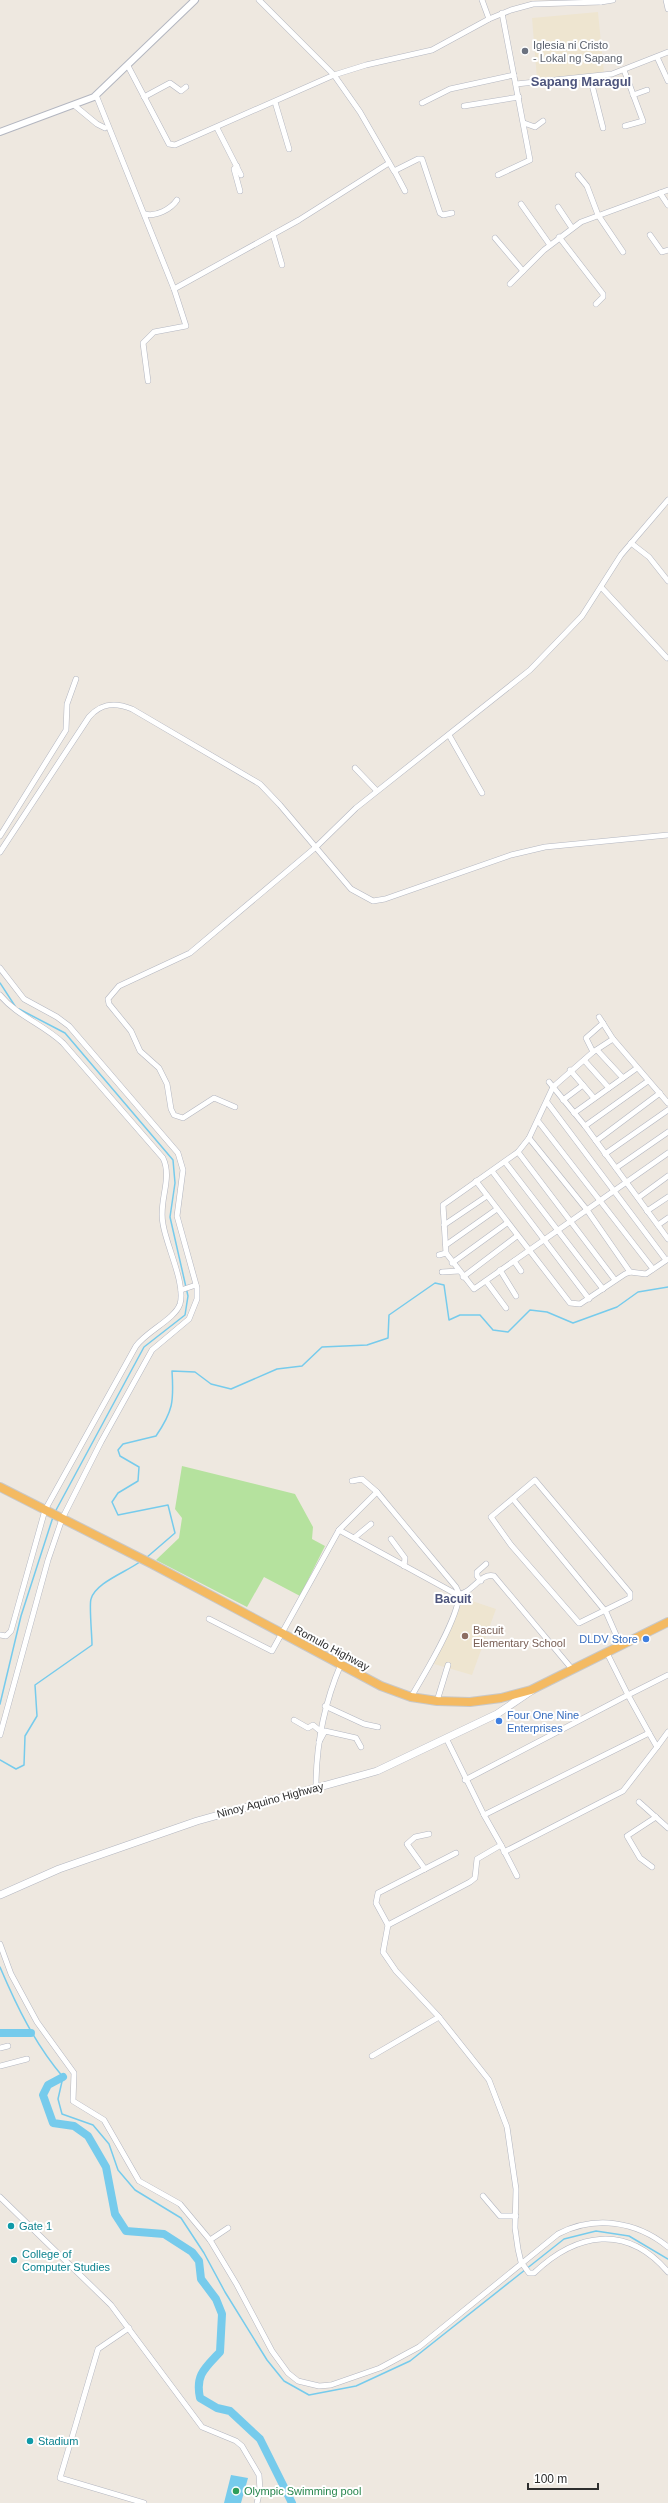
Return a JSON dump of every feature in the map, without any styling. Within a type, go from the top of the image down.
[{"type":"highway","name":"Romulo Highway","points":[[0,1488],[152,1564],[381,1686],[411,1696],[437,1701],[470,1702],[531,1690],[668,1622]]},
{"type":"main road","name":"Ninoy Aquino Highway","points":[[0,1895],[59,1869],[162,1832],[243,1807],[377,1771],[447,1740],[497,1714],[531,1690]]},
{"type":"street","points":[[0,132],[74,105],[96,95],[128,66],[195,0]]},
{"type":"street","points":[[259,0],[334,75],[360,112],[405,192]]},
{"type":"street","points":[[482,0],[489,19]]},
{"type":"street","points":[[128,66],[169,144],[173,145],[217,128],[334,75],[366,65],[432,50],[502,13],[533,4],[612,0]]},
{"type":"street","points":[[666,0],[668,9]]},
{"type":"street","points":[[498,175],[530,160],[502,13]]},
{"type":"street","points":[[516,84],[590,77],[624,70],[668,52]]},
{"type":"street","points":[[657,57],[668,81]]},
{"type":"street","points":[[624,70],[643,121],[625,126]]},
{"type":"street","points":[[422,103],[450,89],[514,75]]},
{"type":"street","points":[[590,77],[603,128]]},
{"type":"street","points":[[144,97],[170,83],[181,91],[186,87]]},
{"type":"street","points":[[633,95],[647,90]]},
{"type":"street","points":[[96,95],[145,214],[174,289],[186,326],[154,332],[144,343],[148,382]]},
{"type":"street","points":[[464,106],[519,97]]},
{"type":"street","points":[[275,102],[289,149]]},
{"type":"street","points":[[74,105],[96,124],[105,128]]},
{"type":"street","points":[[524,123],[535,127],[543,121]]},
{"type":"street","points":[[217,128],[241,175]]},
{"type":"street","points":[[395,172],[418,159],[422,159],[440,213],[443,215],[452,213]]},
{"type":"street","points":[[174,289],[325,204],[389,163]]},
{"type":"street","points":[[237,166],[234,169],[240,191]]},
{"type":"street","points":[[578,175],[587,186],[598,215],[623,252]]},
{"type":"street","points":[[510,284],[558,237],[572,228],[598,215],[668,190]]},
{"type":"street","points":[[660,193],[668,206]]},
{"type":"street","points":[[145,214],[162,212],[171,208],[177,200]]},
{"type":"street","points":[[521,204],[550,245]]},
{"type":"street","points":[[558,207],[572,228]]},
{"type":"street","points":[[273,234],[282,265]]},
{"type":"street","points":[[650,235],[658,249],[664,252],[668,250]]},
{"type":"street","points":[[558,237],[603,294],[603,297],[596,304]]},
{"type":"street","points":[[495,238],[523,271]]},
{"type":"street","points":[[236,1107],[214,1098],[186,1117],[176,1117],[171,1109],[167,1084],[159,1068],[140,1051],[135,1038],[109,1004],[108,999],[119,986],[190,953],[316,847],[377,791],[530,670],[568,633],[631,543],[668,500]]},
{"type":"street","points":[[631,543],[649,557],[668,580]]},
{"type":"street","points":[[601,587],[667,658]]},
{"type":"street","points":[[0,836],[66,730],[66,712],[76,679]]},
{"type":"street","points":[[0,852],[89,717],[99,707],[108,704],[120,705],[132,709],[256,781],[280,805],[351,889],[367,899],[377,901],[511,856],[545,847],[668,835]]},
{"type":"street","points":[[449,735],[482,793]]},
{"type":"street","points":[[355,768],[377,791]]},
{"type":"street","points":[[0,968],[24,999],[57,1017],[69,1026],[178,1153],[183,1170],[177,1216],[197,1298],[189,1319],[152,1350],[61,1519],[0,1735]]},
{"type":"street","points":[[0,995],[14,1010],[52,1033],[63,1043],[163,1158],[168,1172],[162,1204],[162,1223],[182,1289],[177,1310],[142,1339],[136,1346],[46,1511],[11,1631],[6,1636],[0,1635]]},
{"type":"street","points":[[599,1017],[613,1039],[668,1103]]},
{"type":"street","points":[[603,1023],[586,1038],[595,1051],[623,1078]]},
{"type":"street","points":[[613,1039],[570,1070],[553,1087],[529,1138],[518,1152],[506,1162],[476,1181],[443,1205],[446,1254],[474,1289],[668,1153]]},
{"type":"street","points":[[584,1060],[609,1088]]},
{"type":"street","points":[[574,1113],[637,1068]]},
{"type":"street","points":[[570,1070],[594,1098]]},
{"type":"street","points":[[585,1126],[648,1081]]},
{"type":"street","points":[[549,1082],[596,1140],[668,1239]]},
{"type":"street","points":[[563,1100],[583,1085]]},
{"type":"street","points":[[596,1140],[660,1093]]},
{"type":"street","points":[[476,1181],[528,1251],[570,1303],[580,1304],[603,1290],[615,1280],[630,1272],[646,1274],[667,1260],[546,1102]]},
{"type":"street","points":[[606,1154],[668,1110]]},
{"type":"street","points":[[538,1121],[601,1200],[653,1270]]},
{"type":"street","points":[[616,1168],[668,1132]]},
{"type":"street","points":[[529,1138],[587,1210],[630,1272]]},
{"type":"street","points":[[518,1152],[615,1280]]},
{"type":"street","points":[[506,1162],[556,1231],[603,1290]]},
{"type":"street","points":[[492,1171],[589,1299]]},
{"type":"street","points":[[638,1198],[668,1176]]},
{"type":"street","points":[[444,1225],[487,1196]]},
{"type":"street","points":[[648,1211],[668,1197]]},
{"type":"street","points":[[446,1246],[497,1209]]},
{"type":"street","points":[[658,1225],[668,1218]]},
{"type":"street","points":[[452,1263],[507,1222]]},
{"type":"street","points":[[463,1277],[517,1236]]},
{"type":"street","points":[[439,1255],[446,1254]]},
{"type":"street","points":[[514,1261],[521,1271]]},
{"type":"street","points":[[500,1270],[516,1296]]},
{"type":"street","points":[[442,1272],[459,1271]]},
{"type":"street","points":[[486,1281],[506,1308]]},
{"type":"street","points":[[182,1289],[195,1286]]},
{"type":"street","points":[[352,1481],[362,1479],[377,1492],[451,1580],[459,1595]]},
{"type":"street","points":[[536,1480],[630,1595],[630,1598],[606,1612],[581,1624],[577,1622],[516,1551],[492,1519],[492,1516],[536,1480]]},
{"type":"street","points":[[209,1619],[270,1652],[282,1634],[339,1530],[377,1492]]},
{"type":"street","points":[[513,1500],[606,1612],[621,1646]]},
{"type":"street","points":[[354,1538],[371,1524]]},
{"type":"street","points":[[339,1530],[459,1595]]},
{"type":"street","points":[[391,1539],[405,1558],[404,1566]]},
{"type":"street","points":[[481,1581],[477,1576],[477,1572],[486,1564]]},
{"type":"street","points":[[411,1696],[432,1660],[452,1617],[459,1595],[488,1576],[494,1576],[572,1670]]},
{"type":"street","points":[[607,1653],[657,1747]]},
{"type":"street","points":[[316,1787],[320,1730],[325,1706],[341,1664]]},
{"type":"street","points":[[437,1701],[448,1665]]},
{"type":"street","points":[[465,1780],[668,1675]]},
{"type":"street","points":[[325,1706],[364,1724],[378,1727]]},
{"type":"street","points":[[294,1720],[308,1728],[314,1725],[320,1730]]},
{"type":"street","points":[[319,1742],[325,1731],[356,1738],[361,1747]]},
{"type":"street","points":[[484,1815],[649,1732]]},
{"type":"street","points":[[504,1852],[623,1791],[668,1732]]},
{"type":"street","points":[[447,1740],[465,1780],[517,1876]]},
{"type":"street","points":[[639,1802],[666,1826],[668,1819]]},
{"type":"street","points":[[652,1867],[640,1858],[627,1836],[656,1817]]},
{"type":"street","points":[[425,1869],[407,1844],[415,1837],[429,1834]]},
{"type":"street","points":[[388,1925],[470,1882],[475,1878],[477,1859],[501,1845]]},
{"type":"street","points":[[456,1853],[378,1893],[376,1903],[388,1925],[383,1952],[404,1980],[439,2017],[489,2080],[507,2127],[512,2151],[516,2189],[518,2249],[522,2264],[529,2273],[534,2273],[543,2264],[568,2247],[582,2242],[610,2239],[642,2247],[658,2260],[668,2272]]},
{"type":"street","points":[[0,1944],[12,1974],[37,2022],[74,2073],[73,2101],[104,2120],[139,2181],[180,2204],[210,2240],[237,2285],[272,2351],[285,2369],[298,2381],[319,2386],[330,2385],[380,2368],[419,2347],[496,2286],[558,2234],[571,2227],[607,2222],[636,2228],[648,2233],[668,2247]]},
{"type":"street","points":[[372,2056],[439,2017]]},
{"type":"street","points":[[0,2048],[8,2046]]},
{"type":"street","points":[[0,2066],[27,2059]]},
{"type":"street","points":[[0,2196],[110,2305],[129,2328],[202,2427],[236,2441],[242,2446],[259,2475],[260,2490],[257,2503]]},
{"type":"street","points":[[483,2196],[500,2216],[516,2216]]},
{"type":"street","points":[[210,2240],[228,2228]]},
{"type":"street","points":[[129,2328],[98,2349],[60,2478],[144,2503]]},
{"type":"shaded area","points":[[598,12],[604,73],[537,79],[532,18]]},
{"type":"shaded area","name":"Bacuit Elementary School","points":[[460,1597],[496,1609],[472,1675],[434,1664]]},
{"type":"green space","points":[[182,1466],[295,1494],[313,1527],[312,1539],[325,1546],[300,1596],[264,1577],[247,1607],[156,1560],[179,1538],[182,1518],[175,1509]]},
{"type":"water","name":"Olympic Swimming pool","points":[[231,2475],[248,2478],[241,2503],[224,2503]]},
{"type":"waterway","points":[[0,983],[15,1006]]},
{"type":"waterway","points":[[19,1009],[65,1033],[173,1160],[175,1183],[170,1217],[188,1296],[185,1315],[144,1347],[55,1512]]},
{"type":"waterway","points":[[146,1558],[175,1533],[168,1505],[118,1515],[112,1502],[118,1493],[138,1481],[139,1467],[120,1456],[118,1450],[123,1444],[156,1436],[166,1420],[171,1406],[173,1391],[172,1371],[195,1372],[211,1384],[231,1389],[277,1369],[302,1366],[322,1347],[367,1345],[388,1338],[389,1315],[435,1283],[444,1285],[449,1320],[460,1315],[480,1315],[493,1330],[508,1332],[530,1310],[547,1312],[573,1323],[617,1307],[638,1292],[668,1287]]},
{"type":"waterway","points":[[0,1704],[21,1616],[53,1517]]},
{"type":"waterway","points":[[0,1760],[16,1769],[24,1765],[25,1736],[37,1716],[35,1685],[92,1645],[90,1602],[94,1593],[105,1582],[141,1561]]},
{"type":"waterway","points":[[0,1967],[27,2025],[44,2052],[63,2077],[58,2099],[62,2114],[93,2125],[109,2144],[118,2170],[135,2190],[181,2218],[204,2253],[225,2292],[267,2360],[284,2381],[309,2395],[356,2386],[410,2361],[564,2239],[596,2231],[629,2236],[668,2259]]},
{"type":"waterway","points":[[0,2033],[31,2033]]},
{"type":"waterway","points":[[63,2077],[48,2085],[43,2095],[53,2123],[74,2126],[88,2136],[106,2167],[115,2214],[126,2231],[164,2234],[192,2252],[199,2261],[201,2279],[216,2299],[222,2314],[220,2352],[202,2372],[199,2383],[200,2398],[217,2408],[230,2411],[260,2439],[292,2503]]},
{"type":"place","name":"Iglesia ni Cristo - Lokal ng Sapang","points":[[525,51]]},
{"type":"place","name":"Bacuit Elementary School","points":[[465,1636]]},
{"type":"place","name":"DLDV Store","points":[[646,1639]]},
{"type":"place","name":"Four One Nine Enterprises","points":[[499,1721]]},
{"type":"place","name":"Gate 1","points":[[11,2226]]},
{"type":"place","name":"College of Computer Studies","points":[[14,2260]]},
{"type":"place","name":"Stadium","points":[[30,2441]]},
{"type":"place","name":"Olympic Swimming pool","points":[[236,2491]]},
{"type":"district","name":"Sapang Maragul","points":[[581,81]]},
{"type":"district","name":"Bacuit","points":[[453,1599]]}]
